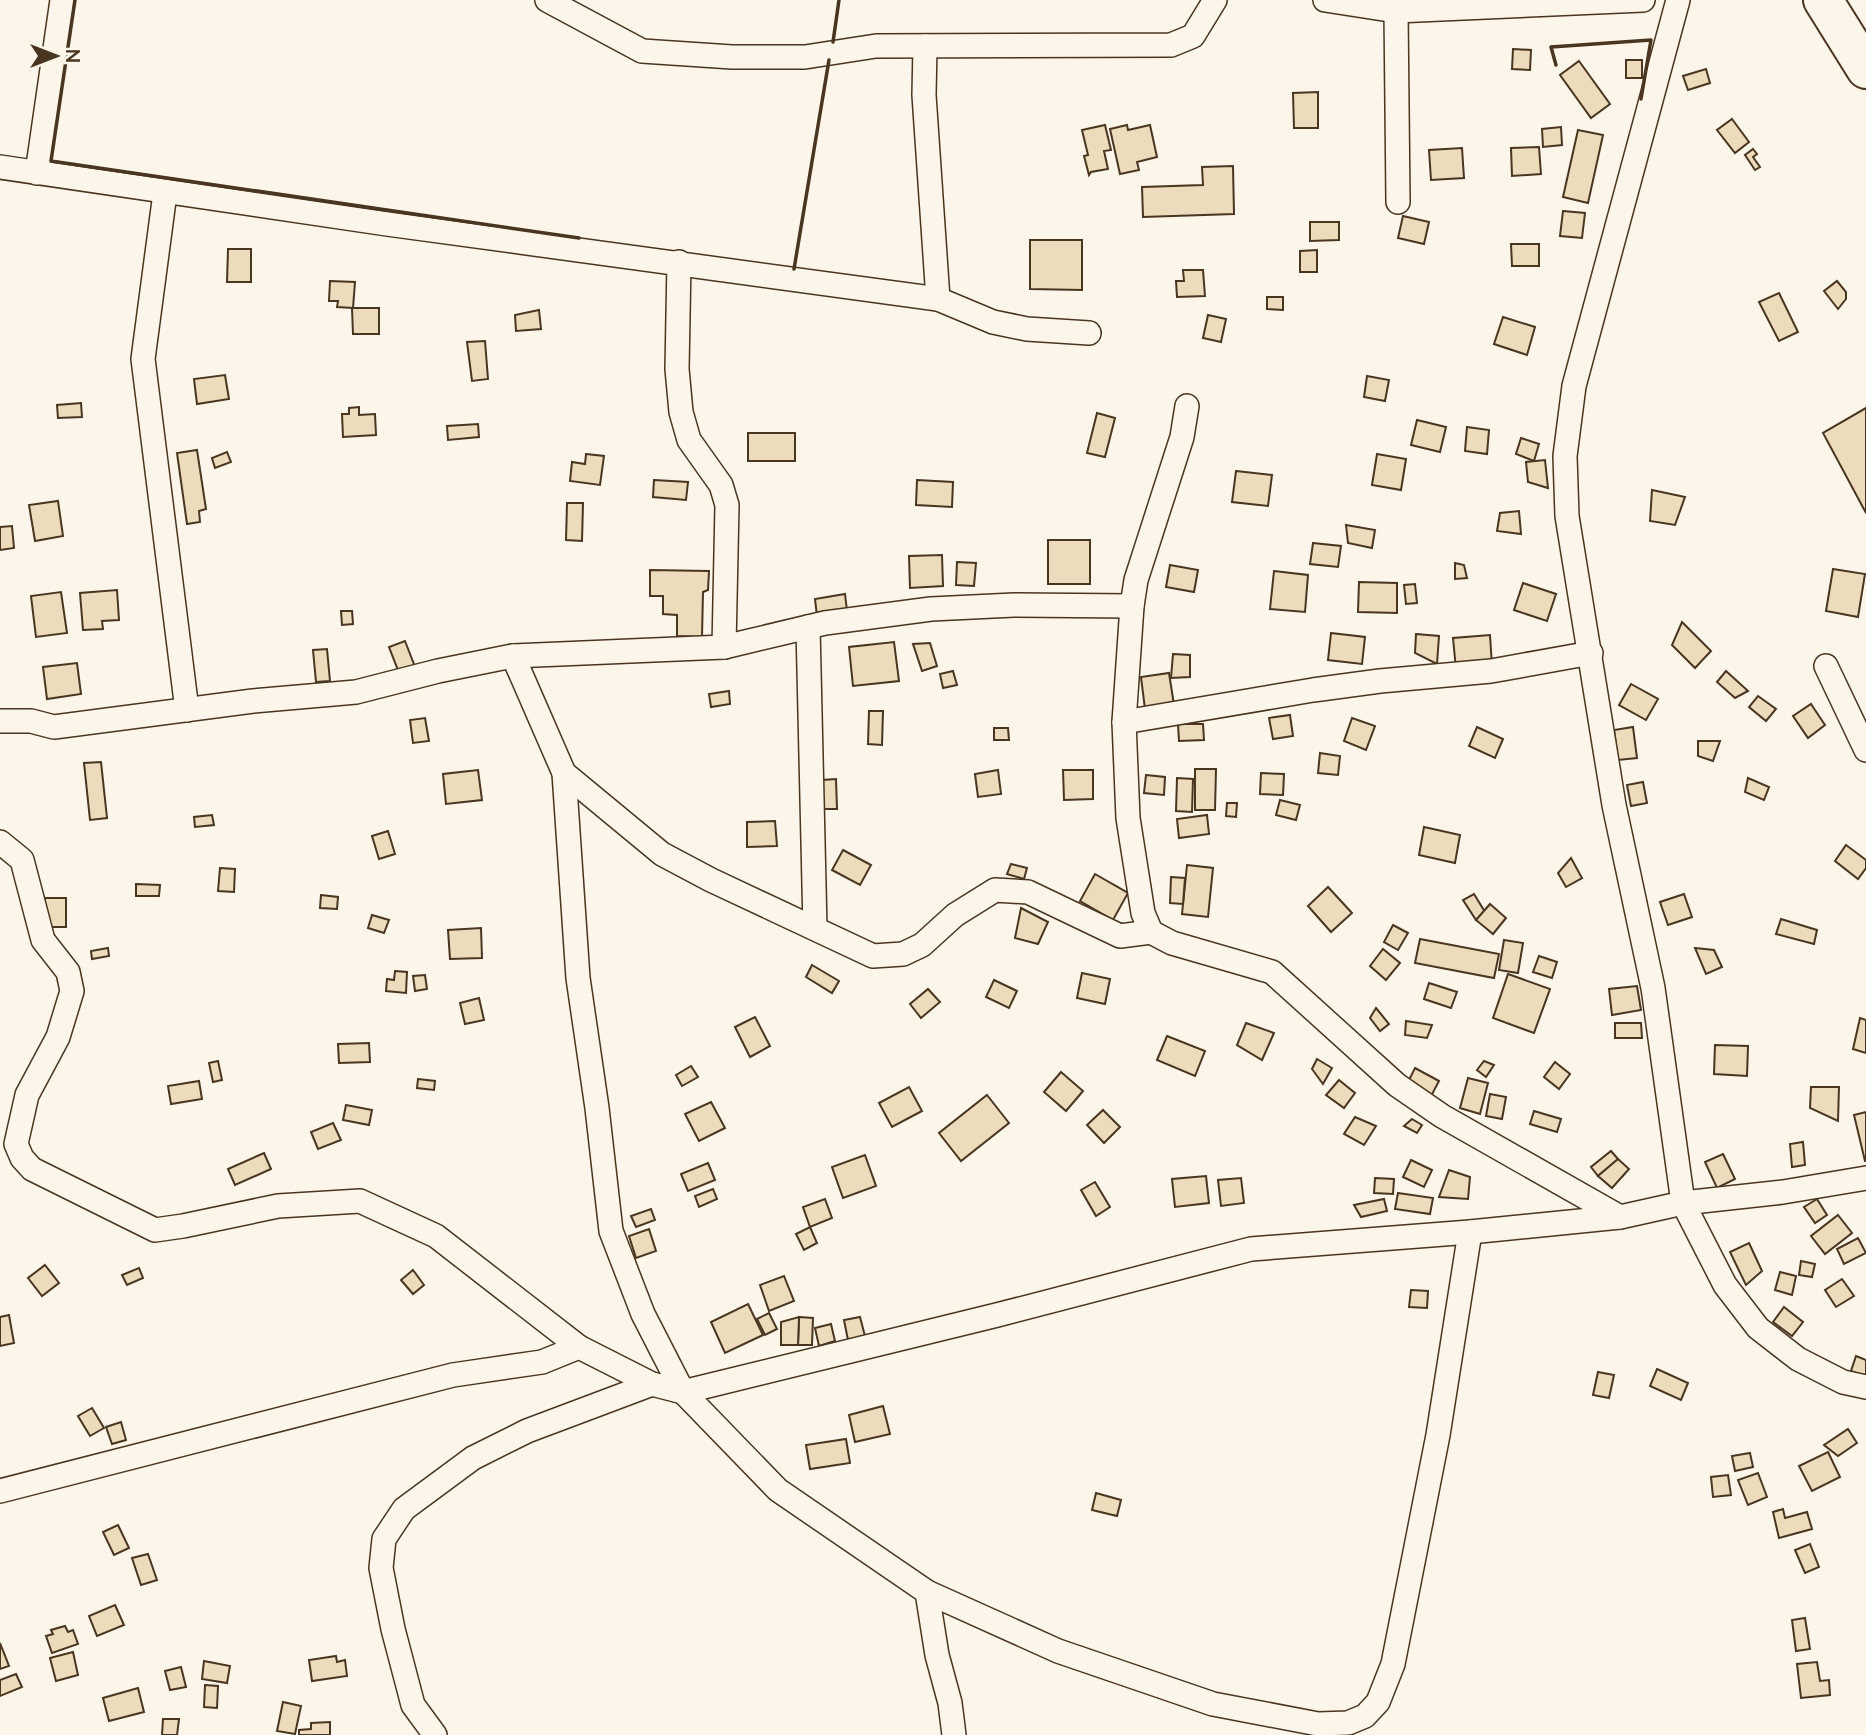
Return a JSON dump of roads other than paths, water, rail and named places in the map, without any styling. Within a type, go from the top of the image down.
[{"type":"highway","points":[[1823,0],[1856,32],[1866,69]]},
{"type":"street","points":[[37,173],[62,0]]},
{"type":"street","points":[[547,0],[642,51],[732,57],[805,57],[876,46],[1171,45],[1193,36],[1215,0]]},
{"type":"street","points":[[1325,0],[1396,11],[1643,0]]},
{"type":"street","points":[[1678,0],[1573,398],[1565,456],[1567,516],[1614,805],[1653,988],[1683,1203],[1725,1285],[1758,1328],[1798,1359],[1843,1382],[1866,1387]]},
{"type":"street","points":[[1396,11],[1398,202]]},
{"type":"street","points":[[925,46],[924,95],[938,299]]},
{"type":"street","points":[[0,167],[165,193],[938,299],[993,322],[1027,329],[1089,334]]},
{"type":"street","points":[[165,193],[142,359],[187,710]]},
{"type":"street","points":[[679,262],[679,403],[689,440],[721,485],[727,505],[724,647]]},
{"type":"street","points":[[1151,932],[1143,912],[1128,818],[1124,722],[1136,580],[1182,437],[1187,406]]},
{"type":"street","points":[[0,721],[31,721],[54,727],[356,692],[438,671],[513,656],[724,647],[808,627],[931,610],[1014,605],[1132,606]]},
{"type":"street","points":[[808,627],[815,928]]},
{"type":"street","points":[[1124,722],[1312,690],[1491,671],[1591,653]]},
{"type":"street","points":[[513,656],[564,773],[578,978],[611,1231],[643,1314],[683,1392],[778,1490],[927,1592],[1058,1651],[1213,1704],[1318,1724],[1348,1723],[1365,1716],[1378,1702],[1392,1664],[1438,1434],[1470,1232]]},
{"type":"street","points":[[1826,667],[1866,750]]},
{"type":"street","points":[[564,773],[662,854],[873,956],[903,954],[922,945],[955,915],[995,890],[1028,892],[1120,936],[1151,932],[1171,943],[1272,972],[1397,1085],[1442,1116],[1620,1217]]},
{"type":"street","points":[[0,842],[22,860],[43,940],[68,972],[72,991],[58,1037],[27,1096],[16,1144],[22,1158],[32,1169],[155,1230],[278,1206],[360,1201],[436,1236],[579,1347],[652,1384],[683,1392],[1251,1249],[1620,1217],[1683,1203],[1783,1192],[1866,1178]]},
{"type":"street","points":[[0,1491],[453,1376],[542,1362],[579,1347]]},
{"type":"street","points":[[435,1735],[413,1705],[406,1680],[381,1568],[384,1539],[404,1509],[473,1458],[527,1431],[652,1384]]},
{"type":"street","points":[[927,1592],[954,1735]]}]
